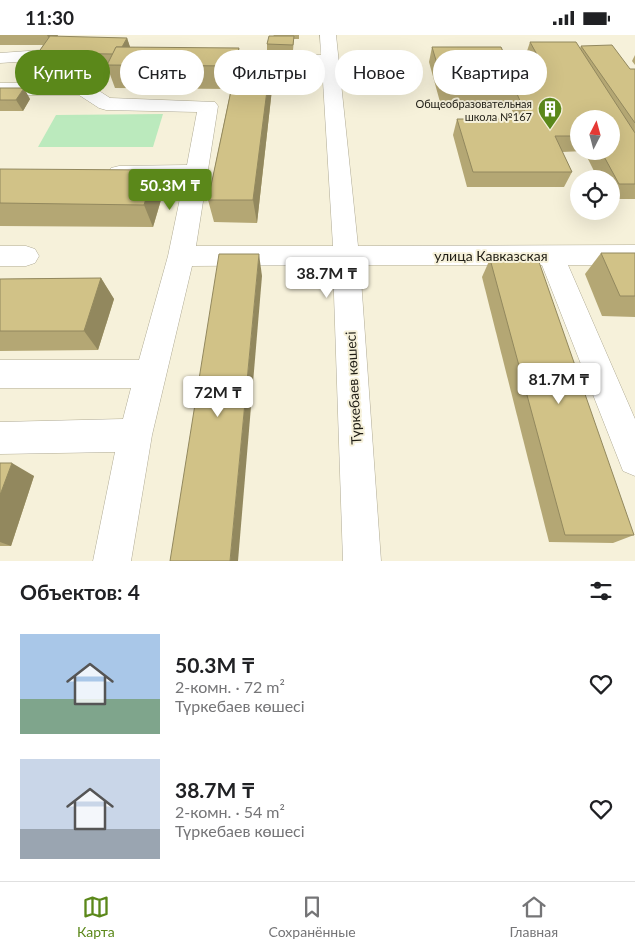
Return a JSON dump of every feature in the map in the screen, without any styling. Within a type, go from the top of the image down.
[{"type":"street","points":[[0,58],[47,55],[54,48],[86,44]]},
{"type":"street","points":[[204,59],[330,48]]},
{"type":"street","name":"Түркебаев көшесі","points":[[330,48],[346,255],[362,561]]},
{"type":"street","points":[[0,89],[84,89],[106,104],[208,106],[181,256],[135,435],[112,561]]},
{"type":"street","points":[[98,173],[197,172]]},
{"type":"street","points":[[551,255],[626,416],[635,459]]},
{"type":"street","name":"улица Кавказская","points":[[181,256],[635,255]]},
{"type":"street","points":[[0,256],[26,256]]},
{"type":"street","points":[[0,374],[152,373]]},
{"type":"street","points":[[0,438],[135,435]]},
{"type":"green space","points":[[163,114],[153,147],[38,147],[56,115]]},
{"type":"building","points":[[50,36],[127,38],[122,47],[116,47],[113,54],[110,54],[110,50],[40,50]]},
{"type":"building","points":[[269,36],[294,36],[293,45],[267,44]]},
{"type":"building","points":[[530,42],[576,42],[635,133],[635,184],[620,184],[620,170],[611,170],[606,160],[620,160],[620,110],[570,110],[570,136],[555,136],[571,170],[570,172],[473,172],[457,119],[528,119],[518,95],[547,95],[547,50],[534,50]]},
{"type":"building","points":[[612,45],[630,69],[635,69],[635,123],[581,46]]},
{"type":"building","points":[[116,47],[239,48],[238,50],[214,50],[214,66],[204,66],[204,50],[120,50],[120,65],[110,65],[110,59]]},
{"type":"building","points":[[432,47],[501,47],[502,50],[433,50]]},
{"type":"building","points":[[0,88],[15,88],[15,95],[19,95],[16,100],[0,100]]},
{"type":"building","points":[[230,95],[266,95],[253,200],[208,200]]},
{"type":"building","points":[[0,169],[155,170],[144,205],[0,203]]},
{"type":"building","points":[[601,253],[635,253],[635,296],[620,296]]},
{"type":"building","points":[[219,254],[259,254],[230,561],[170,561]]},
{"type":"building","points":[[490,259],[538,259],[634,535],[565,535]]},
{"type":"building","points":[[101,278],[84,331],[0,331],[0,279]]},
{"type":"building","points":[[0,463],[12,463],[0,495]]},
{"type":"place","name":"Общеобразовательная школа №167","points":[[550,130]]}]
